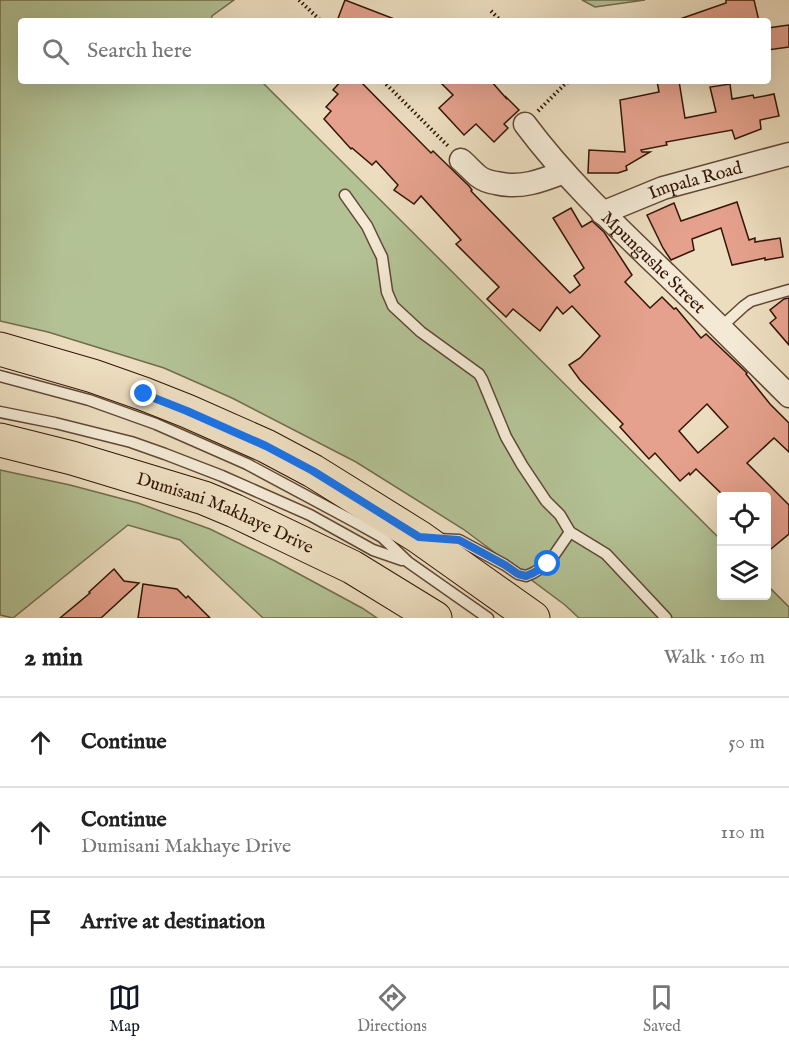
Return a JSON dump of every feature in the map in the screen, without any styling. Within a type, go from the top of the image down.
[{"type":"main road","points":[[0,349],[93,376],[144,394],[257,442],[313,471],[413,550],[533,618]]},
{"type":"main road","name":"Dumisani Makhaye Drive","points":[[0,440],[72,458],[204,498],[352,567],[435,618]]},
{"type":"street","name":"Mpungushe Street","points":[[525,124],[543,148],[602,213],[789,396]]},
{"type":"street","name":"Impala Road","points":[[602,213],[663,188],[789,154]]},
{"type":"street","points":[[461,159],[478,177],[501,184],[525,185],[564,172]]},
{"type":"lane","points":[[345,195],[367,226],[382,257],[387,292],[393,306],[421,332],[479,374],[506,437],[546,501],[560,515],[570,532],[606,554],[666,618]]},
{"type":"lane","points":[[721,327],[751,302],[789,290]]},
{"type":"lane","points":[[0,376],[89,400],[156,424],[247,464],[382,537],[413,550],[488,618]]},
{"type":"lane","points":[[0,412],[131,442],[165,454],[222,476],[310,515],[374,550],[413,550],[459,540],[518,574],[526,576],[548,564],[570,532]]},
{"type":"path","points":[[299,0],[318,18]]},
{"type":"path","points":[[491,11],[498,18]]},
{"type":"path","points":[[386,84],[461,159]]},
{"type":"path","points":[[525,124],[563,84]]},
{"type":"green space","points":[[0,0],[234,0],[212,18],[18,18],[18,84],[264,84],[717,536],[717,600],[771,600],[771,589],[789,607],[789,618],[579,618],[463,529],[356,462],[232,398],[164,368],[48,332],[0,321]]},
{"type":"green space","points":[[582,0],[645,0],[595,7]]},
{"type":"green space","points":[[0,470],[138,503],[210,529],[275,561],[377,618],[263,618],[180,540],[128,525],[13,618],[0,615]]},
{"type":"building","points":[[345,0],[392,18],[338,18]]},
{"type":"building","points":[[726,0],[754,0],[758,18],[683,18],[726,3]]},
{"type":"building","points":[[789,25],[789,47],[771,50],[771,28]]},
{"type":"building","points":[[338,84],[363,84],[431,153],[433,151],[469,186],[471,191],[570,293],[580,285],[574,276],[584,268],[553,218],[571,208],[582,227],[592,221],[604,232],[632,275],[625,282],[650,308],[662,297],[674,309],[676,308],[701,338],[706,334],[747,373],[770,404],[789,423],[789,452],[774,438],[747,463],[789,505],[789,534],[771,549],[771,492],[720,492],[696,469],[680,481],[655,453],[649,459],[620,427],[623,424],[580,380],[569,365],[580,358],[600,336],[572,306],[563,314],[557,307],[540,331],[513,309],[506,317],[487,299],[499,287],[456,244],[461,240],[421,196],[414,204],[394,190],[398,185],[376,161],[372,165],[351,149],[324,119],[331,111],[326,107],[338,94],[333,90]],"holes":[[[707,404],[728,427],[698,453],[679,431]]]},
{"type":"building","points":[[442,84],[494,84],[519,110],[504,124],[508,128],[494,142],[476,124],[464,135],[439,108],[453,95]]},
{"type":"building","points":[[658,84],[679,84],[685,118],[716,112],[710,87],[730,84],[732,99],[774,94],[779,116],[760,120],[761,129],[735,139],[732,130],[666,142],[667,145],[641,150],[650,152],[626,166],[627,170],[618,173],[588,173],[589,150],[625,152],[620,100],[659,92]]},
{"type":"building","points":[[737,202],[749,240],[755,238],[755,242],[780,238],[783,257],[765,260],[765,258],[732,265],[721,228],[692,239],[694,250],[671,260],[647,215],[674,203],[681,221]]},
{"type":"building","points":[[789,298],[789,345],[770,323],[776,318],[770,310],[784,299]]},
{"type":"building","points":[[114,569],[124,581],[139,583],[101,618],[60,618],[90,593]]},
{"type":"building","points":[[143,584],[177,589],[186,598],[188,596],[210,618],[138,618]]},
{"type":"route","points":[[144,394],[266,446],[313,471],[419,537],[459,540],[518,574],[526,576],[548,564]]}]
